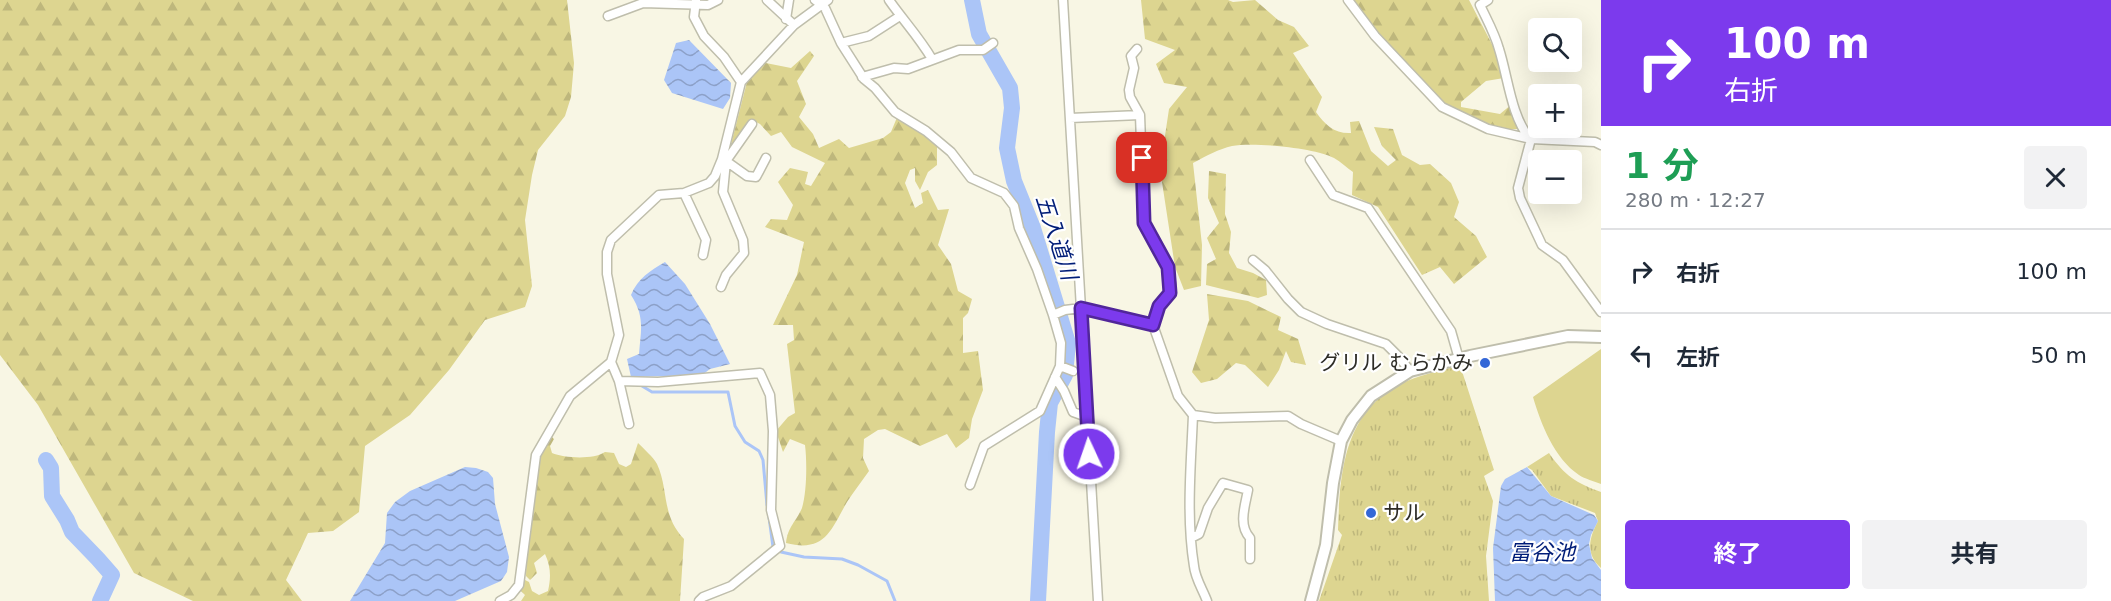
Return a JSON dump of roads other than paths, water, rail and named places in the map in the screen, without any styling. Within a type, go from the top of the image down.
[{"type":"street","points":[[608,16],[643,3],[696,2],[708,4],[718,0]]},
{"type":"street","points":[[767,0],[794,26]]},
{"type":"street","points":[[786,19],[789,0]]},
{"type":"street","points":[[889,0],[920,38],[932,58]]},
{"type":"street","points":[[1063,0],[1098,601]]},
{"type":"street","points":[[1348,0],[1375,36],[1442,107],[1488,129],[1531,139],[1595,142],[1601,145]]},
{"type":"street","points":[[1488,0],[1480,6],[1494,33],[1506,83],[1525,132],[1531,139]]},
{"type":"street","points":[[696,2],[693,17],[704,36],[724,57],[741,82]]},
{"type":"street","points":[[721,287],[726,275],[744,253],[743,240],[723,192],[724,160],[741,82],[794,26],[821,2],[841,43],[862,77],[895,111],[951,152],[971,178],[1004,193],[1014,206],[1019,228],[1037,269],[1053,315],[1061,343],[1060,366],[1040,411],[984,446],[970,485]]},
{"type":"street","points":[[841,43],[868,36],[900,16]]},
{"type":"street","points":[[862,77],[894,68],[908,69],[932,58],[959,50],[983,50],[993,43]]},
{"type":"street","points":[[1137,49],[1131,56],[1134,68],[1129,90],[1130,97],[1140,116],[1144,223],[1168,267],[1171,284],[1170,293],[1159,306],[1153,325],[1178,396],[1193,415],[1191,538],[1194,568],[1207,601]]},
{"type":"street","points":[[1070,118],[1140,116]]},
{"type":"street","points":[[500,601],[511,595],[519,585],[536,455],[570,396],[611,362],[619,335],[606,274],[606,252],[611,240],[660,195],[684,193],[710,183],[724,160],[752,124]]},
{"type":"street","points":[[1531,139],[1518,188],[1520,198],[1542,245],[1563,260],[1601,312]]},
{"type":"street","points":[[724,160],[747,176],[756,177],[766,158]]},
{"type":"street","points":[[1310,160],[1333,195],[1368,208],[1451,331],[1459,359]]},
{"type":"street","points":[[684,193],[706,240],[703,255]]},
{"type":"street","points":[[1252,260],[1265,270],[1301,312],[1327,324],[1386,344],[1410,371]]},
{"type":"street","points":[[1053,315],[1065,310],[1081,308],[1153,325]]},
{"type":"street","points":[[1311,601],[1326,547],[1341,441],[1352,420],[1371,396],[1410,371],[1568,336],[1601,337]]},
{"type":"street","points":[[611,362],[619,381],[629,424]]},
{"type":"street","points":[[1060,366],[1073,371]]},
{"type":"street","points":[[619,381],[658,382],[760,373],[770,395],[773,431],[771,510],[780,546],[731,586],[703,597],[699,601]]},
{"type":"street","points":[[1055,377],[1073,412],[1087,417]]},
{"type":"street","points":[[1193,415],[1215,418],[1288,416],[1341,441]]},
{"type":"street","points":[[1191,538],[1199,534],[1208,508],[1223,483],[1248,490],[1242,515],[1244,532],[1250,538],[1250,559]]},
{"type":"water","points":[[689,40],[731,83],[730,98],[723,109],[672,93],[664,80],[676,43]]},
{"type":"water","points":[[665,262],[685,284],[710,324],[730,364],[710,369],[702,375],[631,377],[627,359],[639,354],[641,330],[638,310],[631,295],[641,279]]},
{"type":"water","points":[[465,467],[488,472],[493,478],[495,504],[509,557],[507,572],[501,581],[455,601],[350,601],[385,543],[387,513],[395,502],[410,491]]},
{"type":"water","name":"富谷池","points":[[1527,467],[1551,496],[1594,515],[1598,521],[1589,544],[1592,558],[1601,570],[1601,601],[1495,601],[1493,548],[1501,486],[1505,479]]},
{"type":"waterway","name":"五入道川","points":[[972,0],[979,34],[1010,88],[1012,108],[1007,148],[1014,181],[1033,228],[1068,343],[1065,375],[1050,403],[1038,601]]},
{"type":"waterway","points":[[641,382],[642,386],[652,392],[728,392],[735,426],[745,442],[759,451],[763,460],[767,505]]},
{"type":"waterway","points":[[46,460],[51,468],[52,496],[72,532],[112,575],[100,601]]},
{"type":"waterway","points":[[769,517],[773,547],[781,552],[804,557],[842,559],[858,565],[887,581],[895,601]]},
{"type":"place","name":"グリル むらかみ","points":[[1485,363]]},
{"type":"place","name":"サル","points":[[1371,513]]}]
